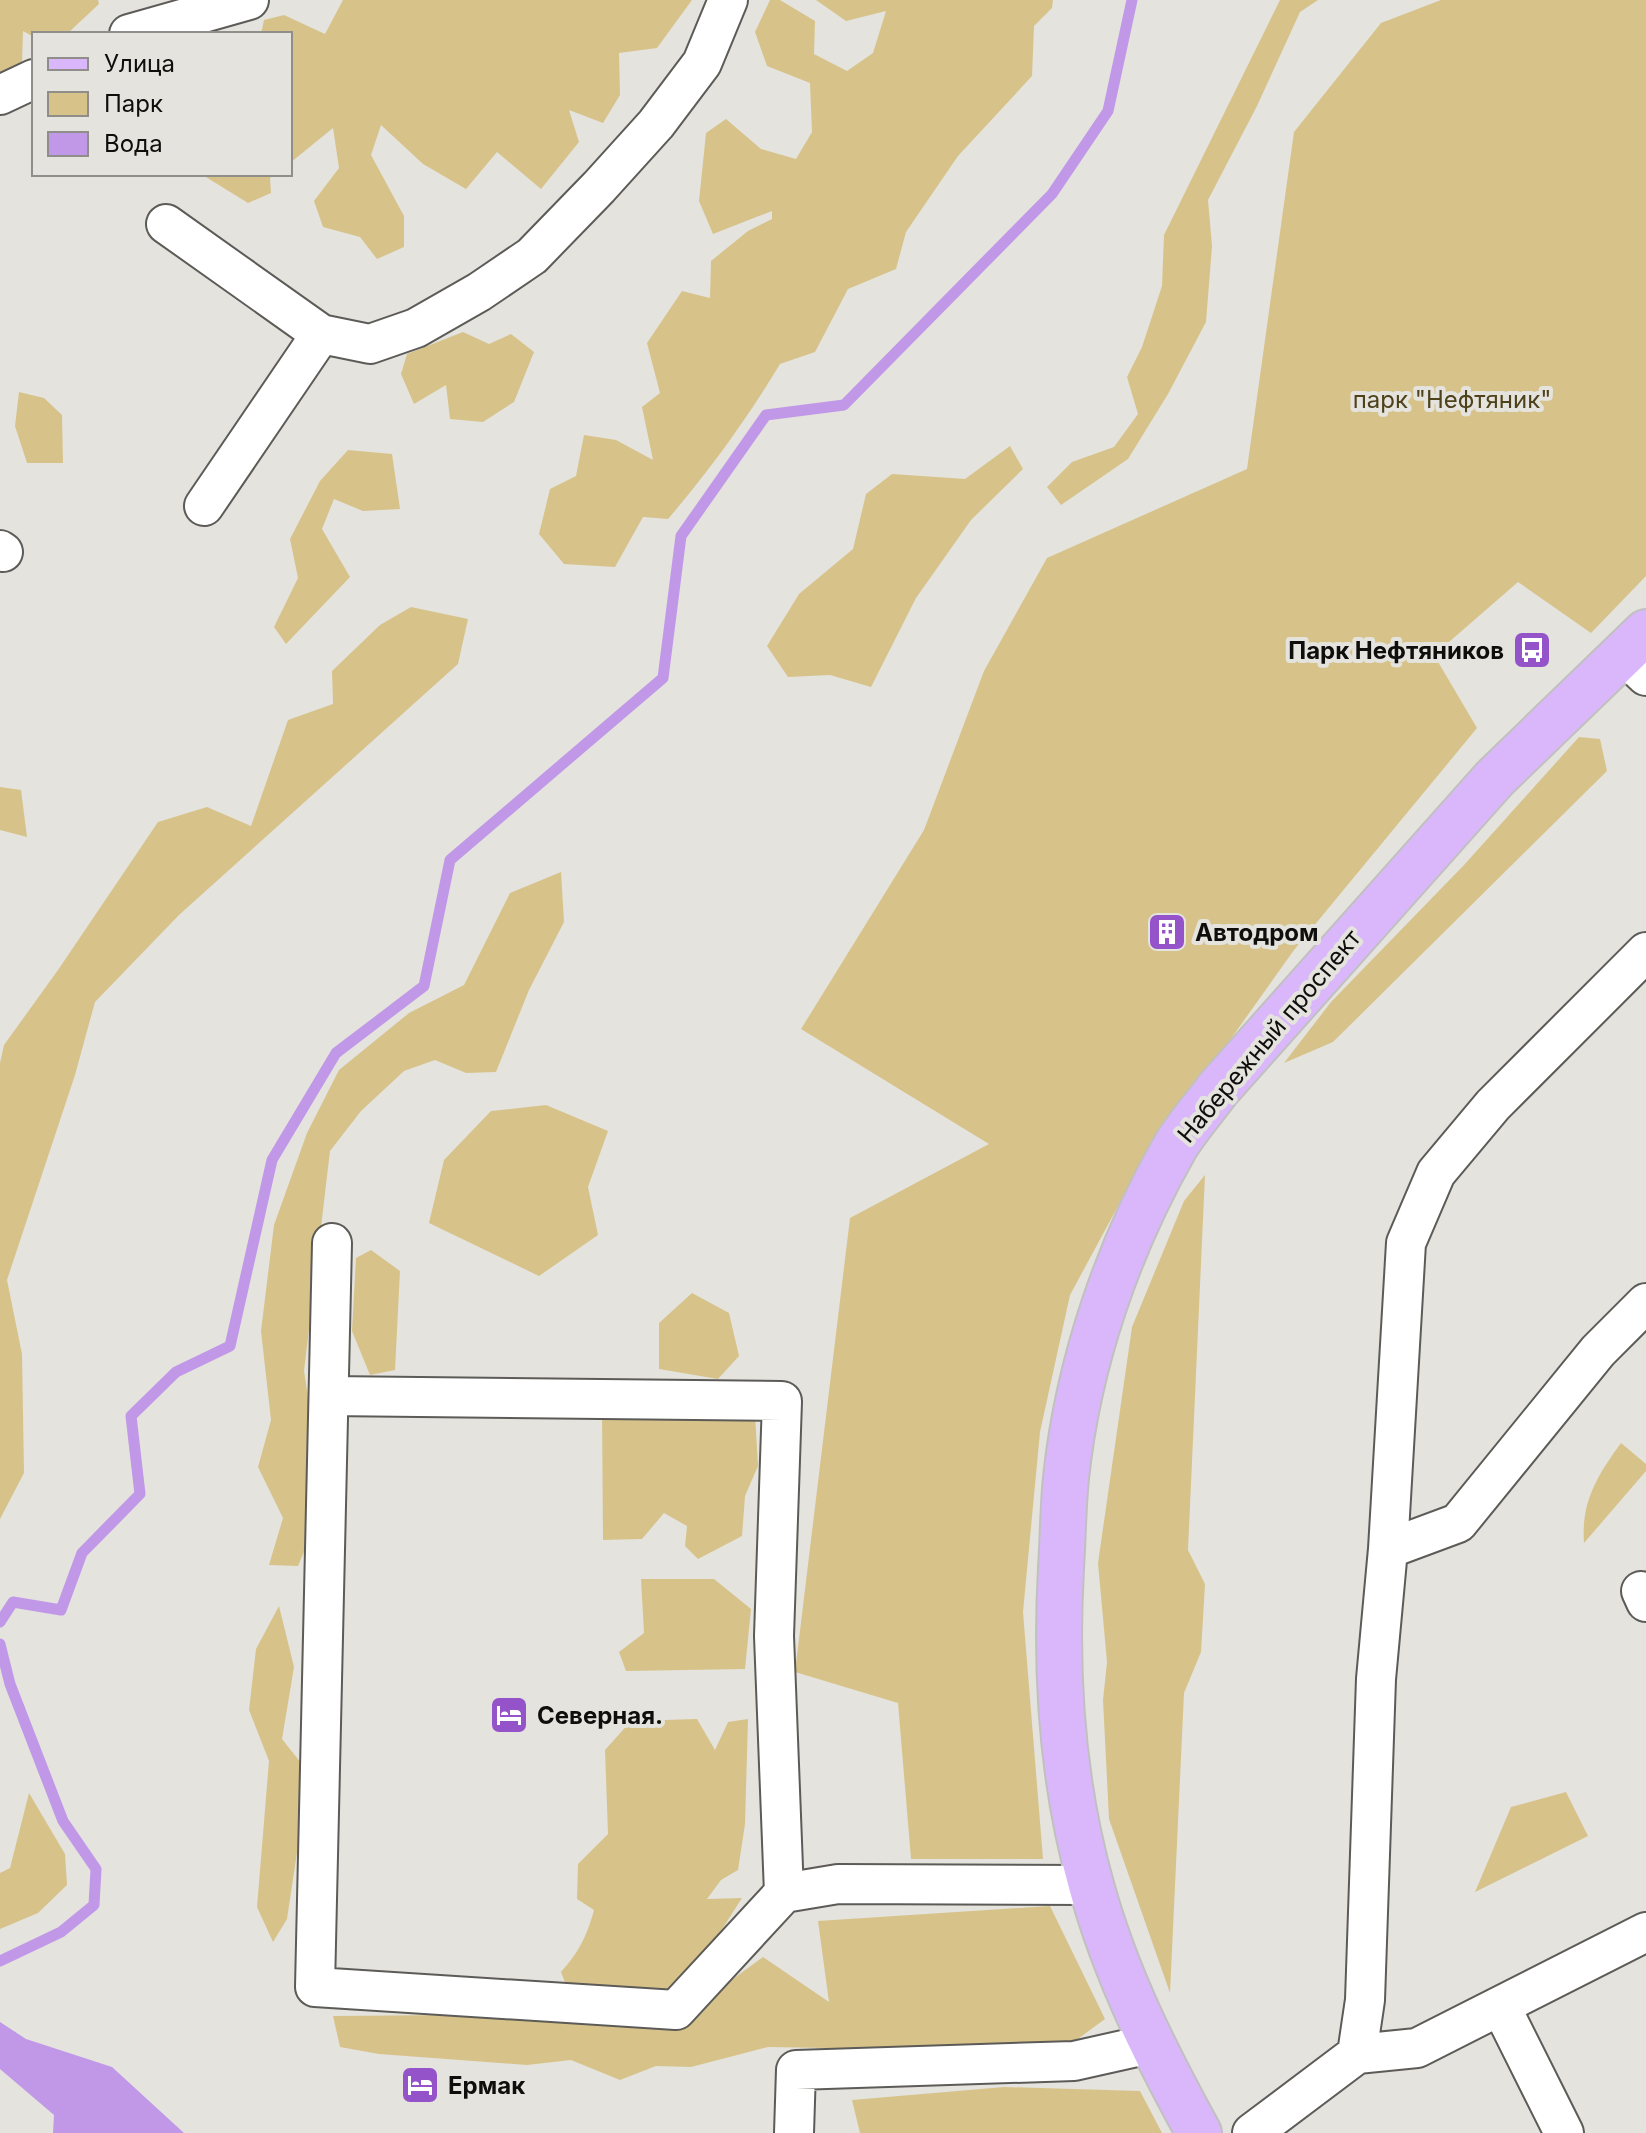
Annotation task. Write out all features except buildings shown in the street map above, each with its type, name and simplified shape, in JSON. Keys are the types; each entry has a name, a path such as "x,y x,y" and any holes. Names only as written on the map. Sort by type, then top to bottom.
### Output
{"main road":[{"name":"Набережный проспект","path":"1199,2133 1150,2044 1116,1964 1091,1885 1072,1807 1060,1699 1059,1602 1066,1476 1082,1384 1110,1288 1140,1214 1177,1145 1227,1078 1495,778 1638,654"}],"lane":[{"path":"136,32 249,0"},
{"path":"166,224 321,334 370,344 416,328 479,292 532,256 656,124 702,63 728,0"},
{"path":"0,95 32,80"},
{"path":"204,506 321,334"},
{"path":"1357,2054 1365,2000 1376,1679 1388,1549 1406,1243 1436,1173 1493,1105 1642,962"},
{"path":"332,1243 315,1987 676,2010 784,1893 838,1884 1091,1885"},
{"path":"1388,1549 1458,1523 1598,1351 1646,1303"},
{"path":"329,1396 782,1401 774,1636 784,1893"},
{"path":"1252,2133 1357,2054 1417,2048 1646,1932"},
{"path":"1501,2007 1564,2133"},
{"path":"794,2133 796,2070 1074,2061 1150,2044"}],"green space":[{"path":"0,0 98,0 99,4 69,32 32,32 32,36 23,31 22,63 0,76"},
{"path":"343,0 692,0 657,48 619,53 620,95 603,123 569,110 579,142 541,189 497,152 466,189 423,164 381,125 371,155 404,216 404,247 377,259 360,237 323,227 314,201 339,168 333,128 292,161 292,32 261,32 264,20 284,15 325,34"},
{"path":"770,0 780,0 815,21 814,54 847,71 873,53 886,11 846,21 816,0 1053,0 1052,8 1034,26 1032,76 958,156 906,232 896,269 848,289 815,352 780,364 741,424 684,501 668,519 643,517 615,567 564,564 539,534 550,489 576,476 584,435 616,440 653,460 642,407 660,393 647,343 682,291 710,298 711,261 748,231 772,219 772,211 713,234 699,201 706,133 726,119 761,149 796,159 812,132 810,83 767,66 755,32"},
{"path":"1280,0 1318,0 1300,12 1257,106 1208,200 1212,246 1206,322 1168,394 1128,459 1061,505 1047,487 1072,462 1114,447 1138,414 1127,377 1142,347 1162,286 1164,235"},
{"name":"парк \"Нефтяник\"","path":"1441,0 1646,0 1646,576 1591,633 1518,582 1434,655 1477,728 1294,950 1137,1171 1070,1295 1040,1432 1023,1612 1043,1859 911,1859 898,1703 795,1672 850,1218 989,1144 801,1029 924,830 984,671 1047,558 1247,469 1294,132 1381,23"},
{"path":"204,176 272,176 271,193 248,203"},
{"path":"463,332 489,344 511,334 534,352 514,402 483,422 450,419 446,385 414,404 401,374 407,354"},
{"path":"19,392 44,398 62,415 63,463 27,463 15,426"},
{"path":"1010,446 1023,469 971,520 916,598 871,687 830,675 788,677 767,646 799,594 853,549 866,494 892,474 965,479"},
{"path":"348,450 392,454 400,509 363,511 334,499 322,529 350,577 286,644 274,627 298,578 290,539 320,481"},
{"path":"411,607 468,619 458,664 179,915 95,1002 75,1075 7,1280 22,1354 24,1473 0,1519 0,1063 4,1045 158,822 207,807 251,826 288,720 333,704 332,671 380,625"},
{"path":"1579,737 1600,739 1607,771 1333,1042 1284,1063 1331,1002 1464,865"},
{"path":"0,787 21,790 27,837 0,830"},
{"path":"561,872 564,922 529,990 496,1072 466,1073 435,1060 404,1071 361,1111 330,1151 304,1371 310,1410 314,1528 298,1566 269,1565 283,1518 258,1467 271,1420 261,1331 274,1225 307,1133 339,1070 409,1013 464,985 510,893"},
{"path":"546,1105 608,1131 588,1187 598,1235 539,1276 429,1223 444,1160 491,1111"},
{"path":"1205,1175 1188,1550 1205,1584 1201,1652 1184,1693 1170,1993 1109,1819 1103,1700 1107,1662 1098,1563 1132,1327 1184,1201"},
{"path":"371,1250 400,1271 395,1370 370,1375 352,1331 356,1258"},
{"path":"692,1293 729,1313 739,1356 718,1379 659,1369 659,1323"},
{"path":"602,1411 755,1415 758,1466 745,1496 742,1536 698,1559 685,1546 687,1526 664,1513 642,1539 603,1540"},
{"path":"1621,1443 1646,1464 1646,1471 1584,1543 1585,1515 1592,1490"},
{"path":"641,1579 714,1579 751,1609 745,1669 626,1671 619,1652 644,1633"},
{"path":"279,1606 294,1667 282,1739 309,1773 287,1919 273,1942 257,1907 269,1761 249,1710 256,1649"},
{"path":"697,1719 715,1750 728,1722 748,1719 745,1824 738,1870 721,1880 707,1899 742,1898 689,1981 662,1990 566,1985 561,1972 582,1943 594,1910 577,1899 578,1864 608,1834 605,1750 631,1721"},
{"path":"1566,1792 1588,1836 1475,1892 1511,1807"},
{"path":"29,1793 65,1854 67,1885 38,1913 0,1929 0,1873 10,1868"},
{"path":"1050,1906 1105,2019 1060,2052 768,2047 691,2067 656,2066 620,2080 571,2060 527,2065 379,2054 340,2047 333,2016 567,2014 681,2017 763,1957 829,2002 818,1921"},
{"path":"1004,2087 1140,2091 1162,2133 860,2133 852,2100"}],"water":[{"path":"0,2022 26,2039 112,2067 184,2133 53,2133 54,2115 0,2069"}],"waterway":[{"path":"0,1622 13,1602 61,1610 82,1553 140,1494 131,1416 176,1372 230,1346 272,1160 336,1053 424,986 450,860 663,678 681,536 766,415 844,405 1052,194 1108,111 1132,0"},
{"path":"0,1644 10,1684 63,1821 96,1869 94,1905 61,1932 0,1961"}],"place":[{"name":"Парк Нефтяников","path":"1532,650"},
{"name":"Автодром","path":"1167,932"},
{"name":"Северная.","path":"509,1715"},
{"name":"Ермак","path":"420,2085"}]}
